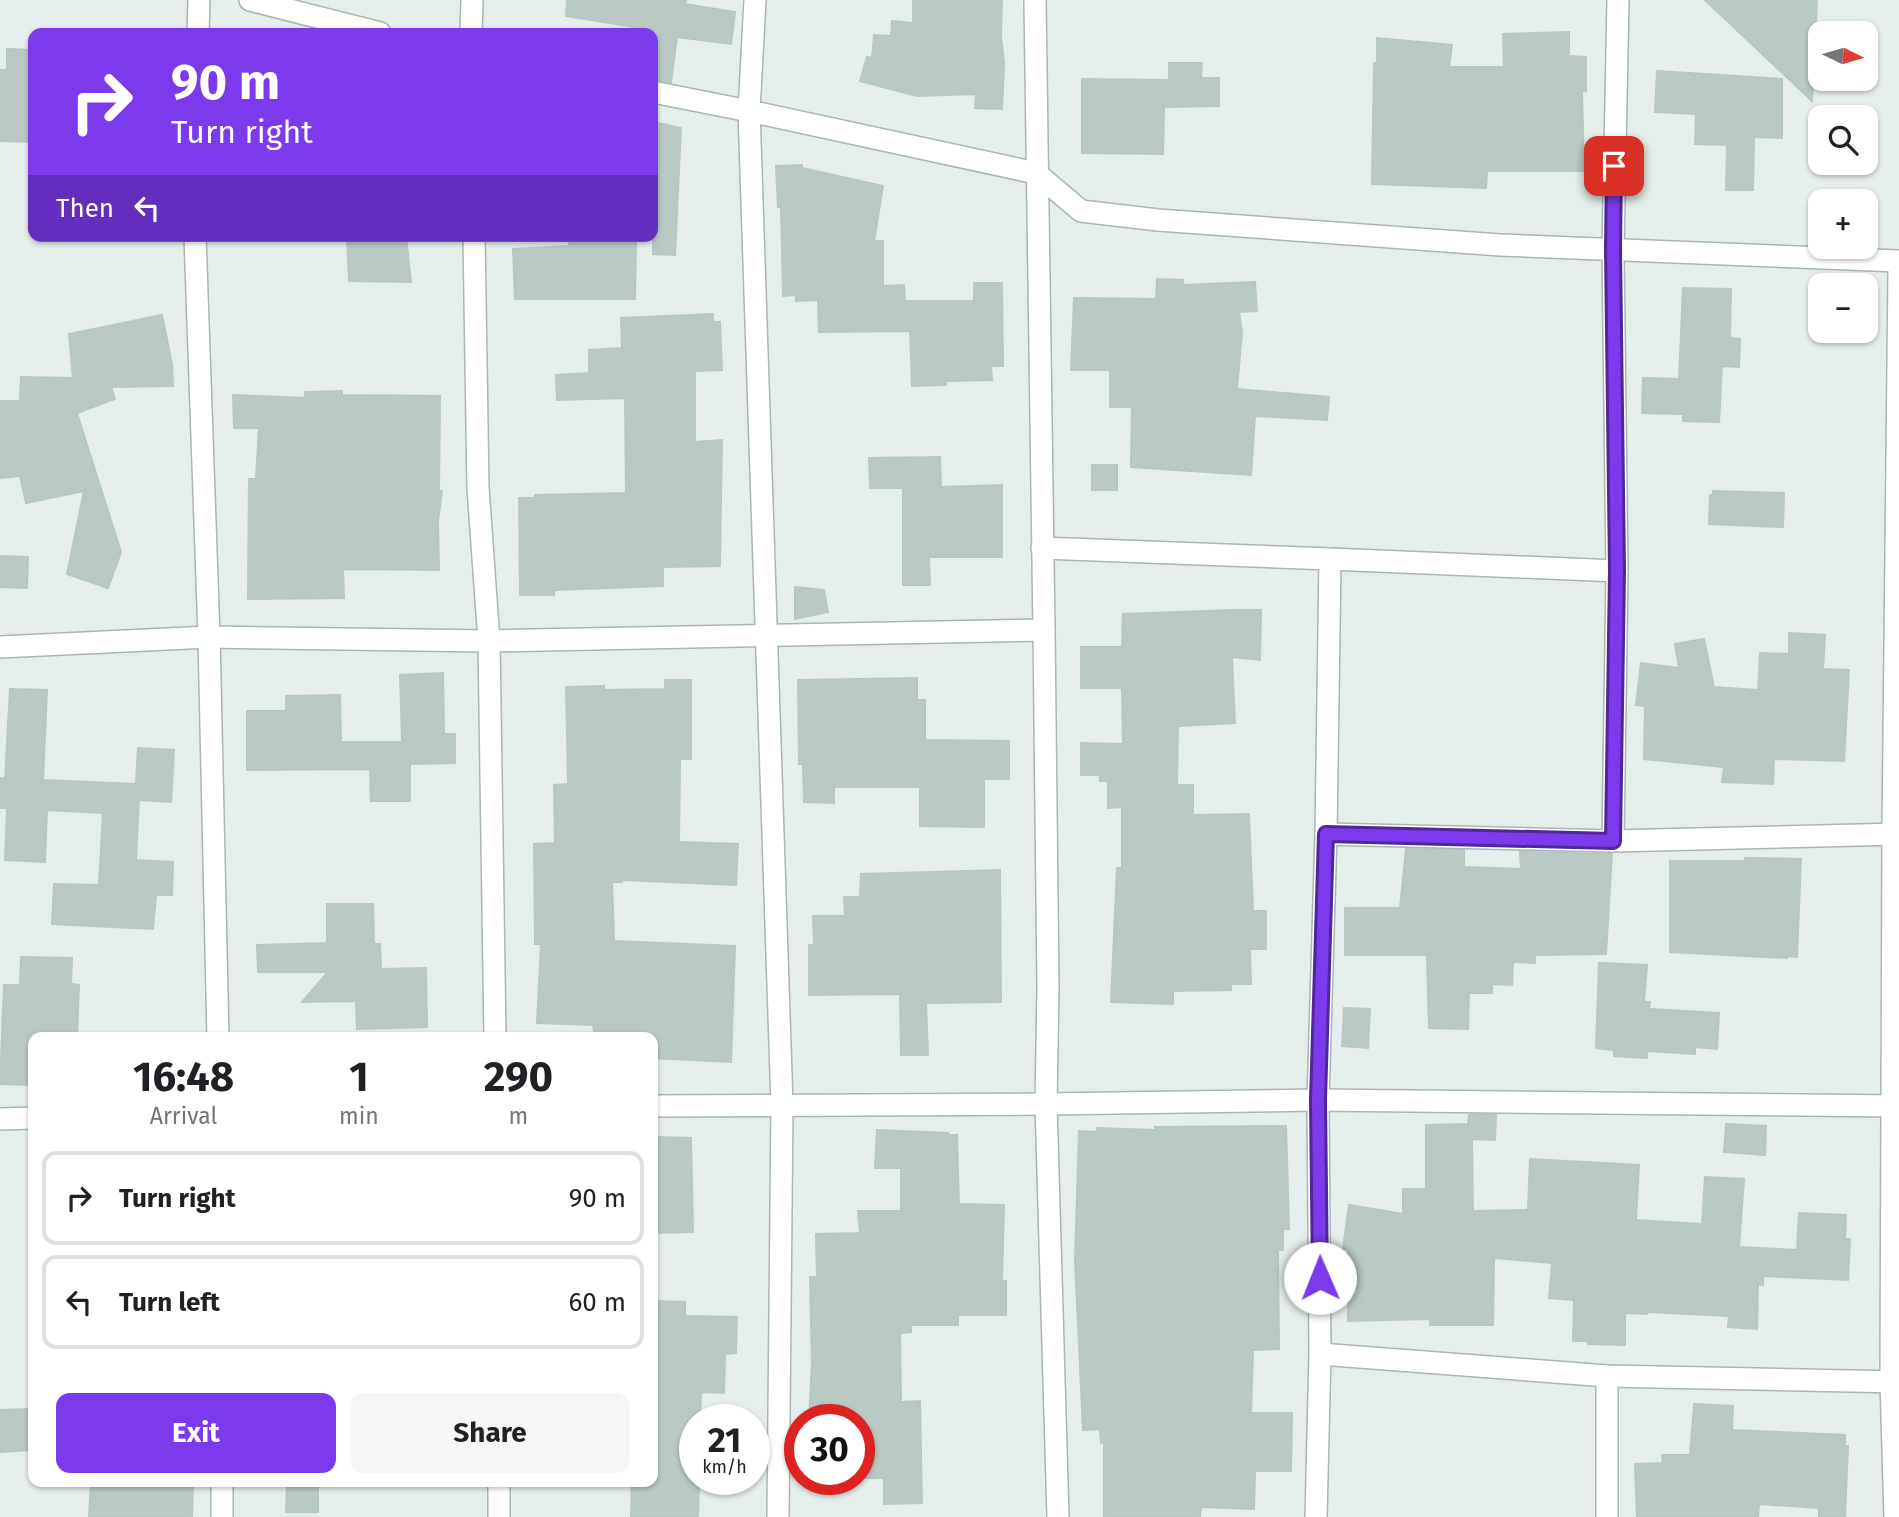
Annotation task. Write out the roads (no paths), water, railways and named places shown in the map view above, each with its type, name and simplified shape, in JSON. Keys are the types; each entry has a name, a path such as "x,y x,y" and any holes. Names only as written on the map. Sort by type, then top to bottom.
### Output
{"street":[{"path":"198,28 199,0"},
{"path":"250,0 360,28"},
{"path":"471,28 472,0"},
{"path":"755,0 749,111 782,1105 778,1517"},
{"path":"1035,0 1048,974 1046,1104 1058,1517"},
{"path":"1613,841 1617,571 1613,250 1618,0"},
{"path":"658,93 1036,173 1080,211 1172,221 1500,245 1899,261"},
{"path":"195,242 209,638 218,1032"},
{"path":"474,242 478,488 489,641 495,1032"},
{"path":"1895,1517 1899,270"},
{"path":"1042,548 1617,571"},
{"path":"1316,1517 1320,1354 1318,1100 1330,559"},
{"path":"0,647 209,638 489,641 1044,630"},
{"path":"1326,834 1613,841 1896,834"},
{"path":"658,1106 1318,1100 1896,1106"},
{"path":"0,1119 28,1118"},
{"path":"1320,1354 1607,1376 1895,1382"},
{"path":"1607,1376 1607,1517"},
{"path":"222,1487 222,1517"},
{"path":"499,1487 499,1517"}]}
